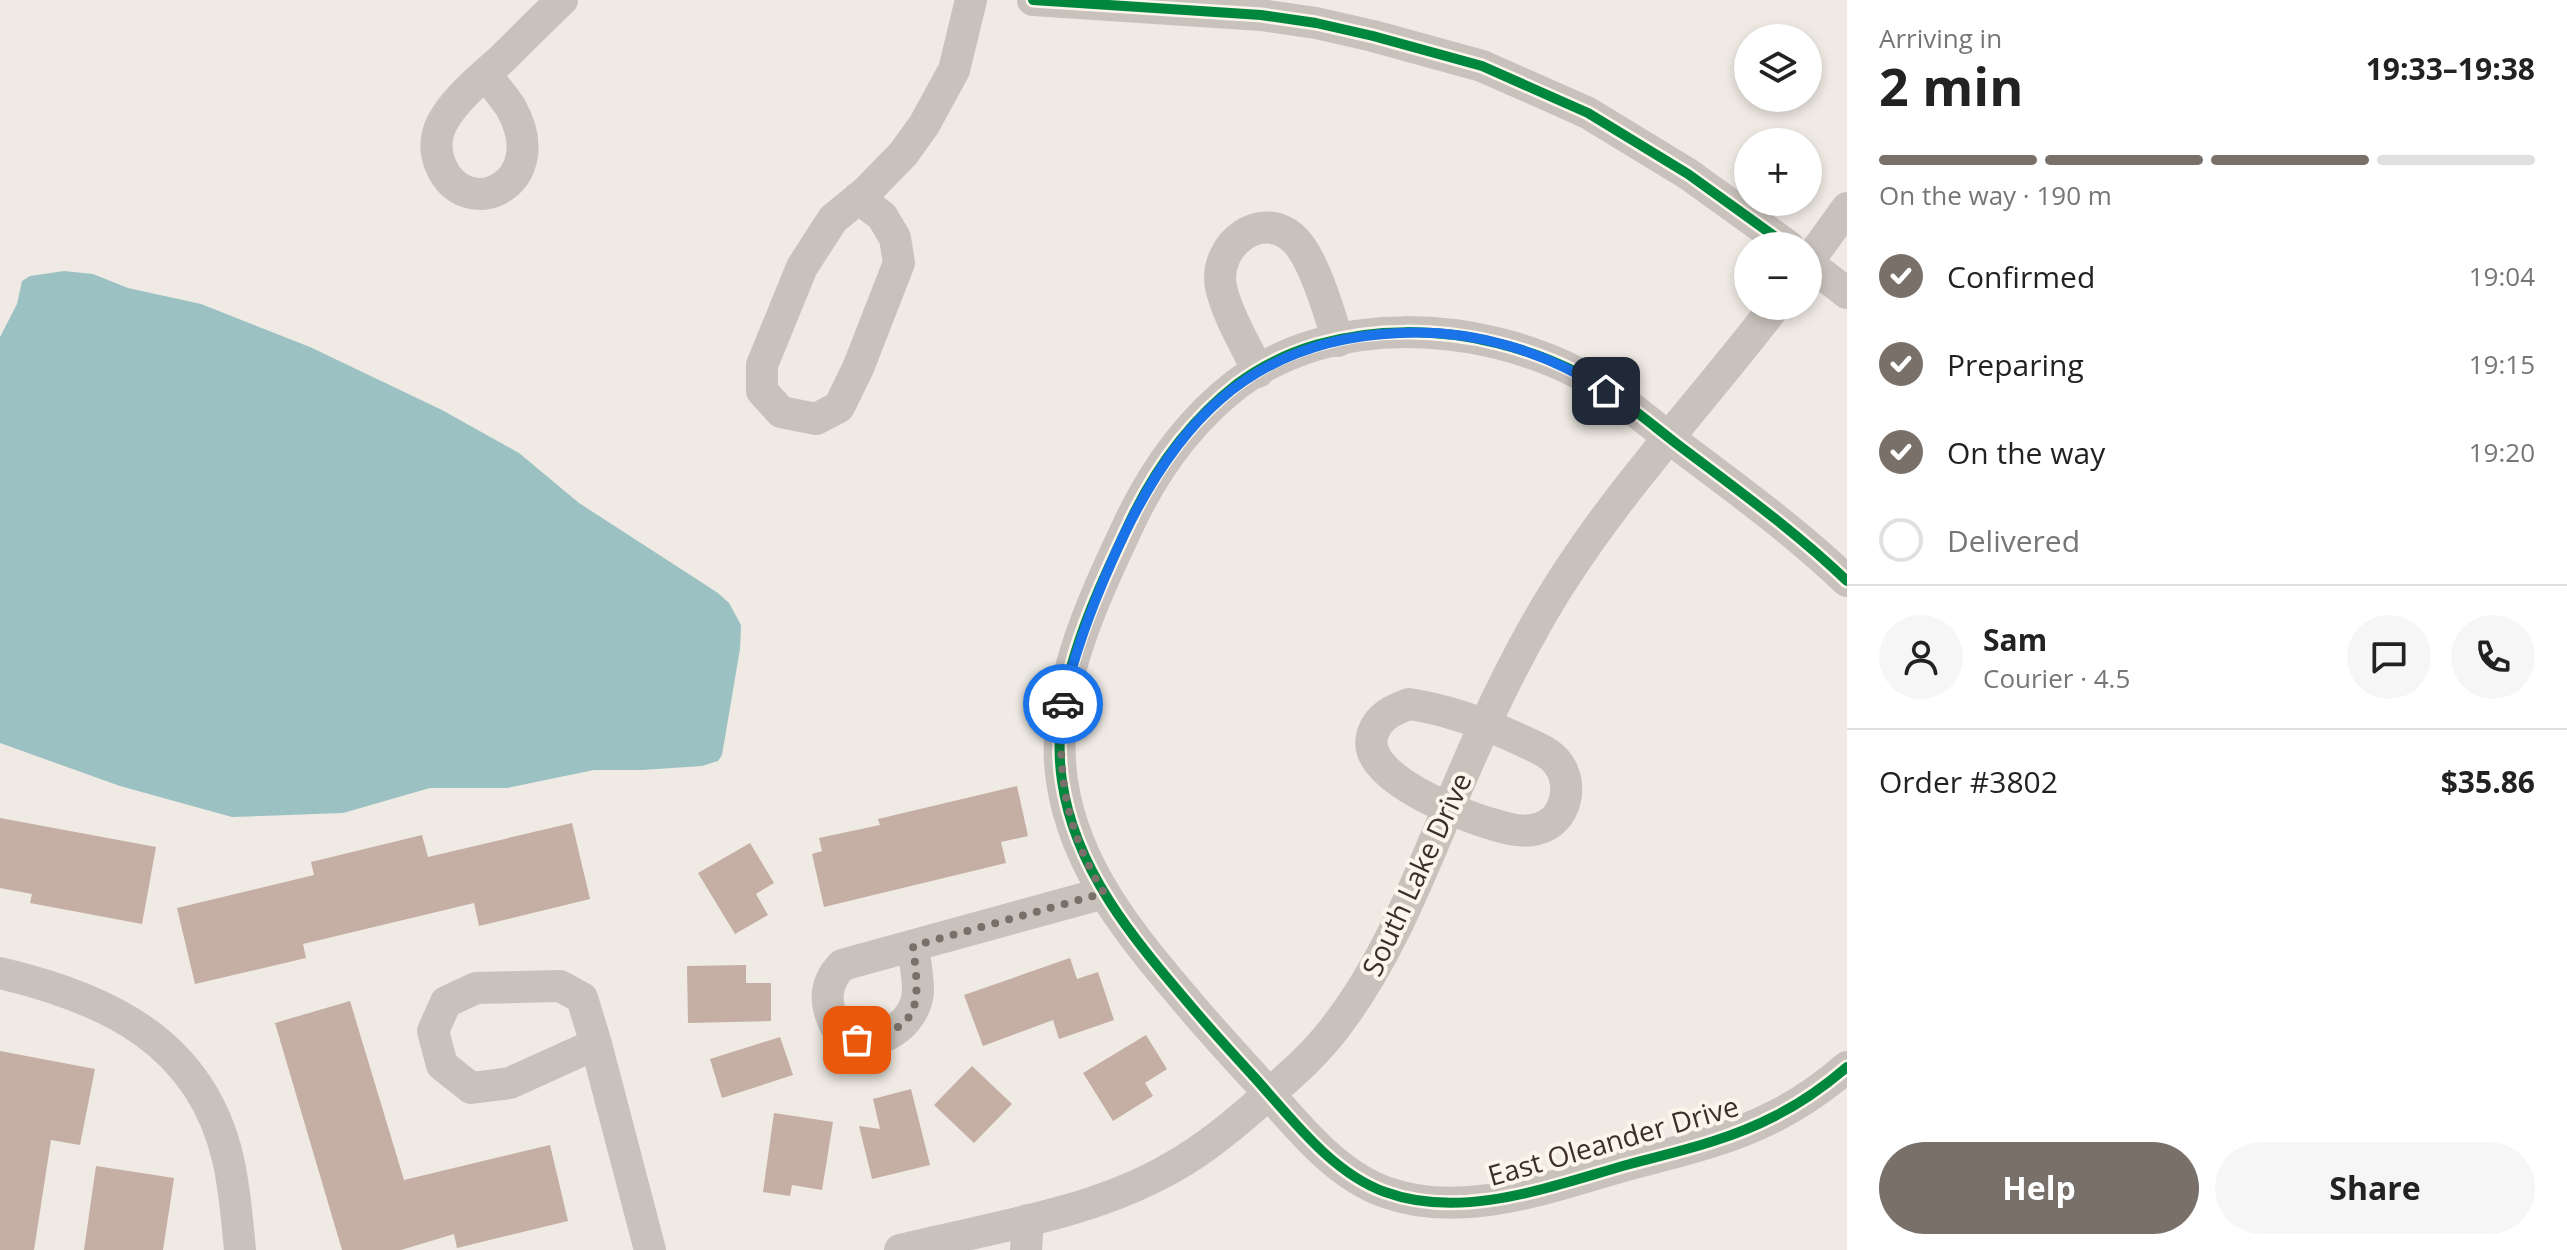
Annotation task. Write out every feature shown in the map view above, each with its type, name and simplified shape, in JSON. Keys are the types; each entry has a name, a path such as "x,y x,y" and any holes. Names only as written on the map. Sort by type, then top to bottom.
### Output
{"street":[{"path":"485,74 562,0"},
{"path":"858,198 882,216 895,238 899,263 858,368 839,407 816,419 781,412 762,391 762,365 802,267 833,219 903,154 942,97 962,43 971,0"},
{"path":"1033,0 1261,15 1332,14 1373,36 1482,66 1588,113 1688,174 1769,232"},
{"path":"1822,243 1847,208"},
{"path":"1258,372 1221,286 1221,266 1229,248 1242,234 1261,227 1279,228 1295,239 1304,251 1338,341"},
{"path":"1822,273 1847,293"},
{"name":"South Lake Drive","path":"900,1250 1027,1235 1159,1175 1210,1145 1301,1067 1340,1022 1372,974 1485,723 1535,625 1591,537 1764,320"},
{"name":"East Oleander Drive","path":"1669,437 1584,376 1529,352 1496,341 1424,331 1386,333 1310,347 1274,362 1240,382 1209,408 1157,472 1118,547 1072,665 1063,704 1059,743 1062,779 1080,849 1104,893 1159,969 1313,1140 1356,1177 1383,1192 1446,1204 1514,1196 1706,1145 1779,1114 1847,1067"},
{"path":"1669,437 1783,525 1847,581"},
{"path":"1409,704 1485,723 1554,758 1564,771 1568,788 1556,820 1539,829 1521,831 1480,821 1412,790 1384,769 1373,753 1371,737 1379,721 1393,710 1409,704"},
{"path":"913,946 1104,893"},
{"path":"0,973 48,984 102,1005 151,1035 191,1076 207,1101 228,1158 240,1250"},
{"path":"596,1044 510,1083 471,1088 442,1065 433,1031 446,1002 476,988 560,986 582,998 596,1044 650,1250"}],"water":[{"path":"64,271 93,274 128,288 201,304 310,347 442,410 519,453 579,503 718,593 729,603 741,625 740,649 722,755 718,761 702,766 594,770 507,788 430,788 343,813 232,817 120,786 0,743 0,337 17,304 22,281 30,276"}],"building":[{"path":"1017,786 1028,836 1001,842 1006,863 824,907 812,854 822,851 819,838 880,825 878,819"},
{"path":"0,818 156,847 142,924 30,903 32,894 0,888"},
{"path":"572,823 590,899 479,926 474,903 303,944 306,958 195,984 177,908 314,875 311,862 422,835 428,857"},
{"path":"750,843 774,883 756,894 768,915 735,934 698,873"},
{"path":"1070,958 1077,979 1098,972 1114,1020 1059,1039 1053,1020 983,1046 964,995"},
{"path":"746,965 746,983 771,983 771,1021 688,1023 687,966"},
{"path":"350,1001 404,1180 550,1145 568,1221 457,1248 454,1234 401,1250 342,1250 275,1023"},
{"path":"1146,1035 1167,1069 1145,1083 1153,1096 1113,1121 1083,1073"},
{"path":"780,1037 793,1075 722,1098 710,1059"},
{"path":"0,1051 95,1069 80,1145 51,1140 34,1250 0,1250"},
{"path":"972,1066 1012,1104 974,1143 934,1105"},
{"path":"911,1089 930,1165 872,1179 859,1126 880,1129 873,1099"},
{"path":"774,1113 833,1122 822,1190 792,1185 790,1196 763,1192"},
{"path":"96,1166 174,1178 163,1250 84,1250"}],"cycle path":[{"path":"1033,0 1261,15 1316,23 1482,66 1588,113 1688,174 1769,232"},
{"path":"1847,581 1764,510 1618,398 1580,374 1540,356 1497,343 1452,335 1406,332 1361,335 1317,345 1275,361 1237,384 1202,415 1172,451 1136,509 1087,620 1067,684 1061,716 1060,748 1062,781 1079,844 1093,873 1128,928 1206,1024 1298,1127 1348,1172 1385,1192 1415,1200 1446,1203 1509,1197 1540,1190 1740,1132 1794,1106 1847,1067"}],"way so far":[{"path":"857,1040 894,1031 910,1016 918,993 913,946 1104,893 1080,849 1069,814 1059,743 1063,704"}],"route":[{"path":"1063,704 1072,665 1101,586 1136,508 1157,472 1209,408 1240,382 1274,362 1310,347 1348,339 1424,331 1496,341 1558,364 1606,391"}]}
